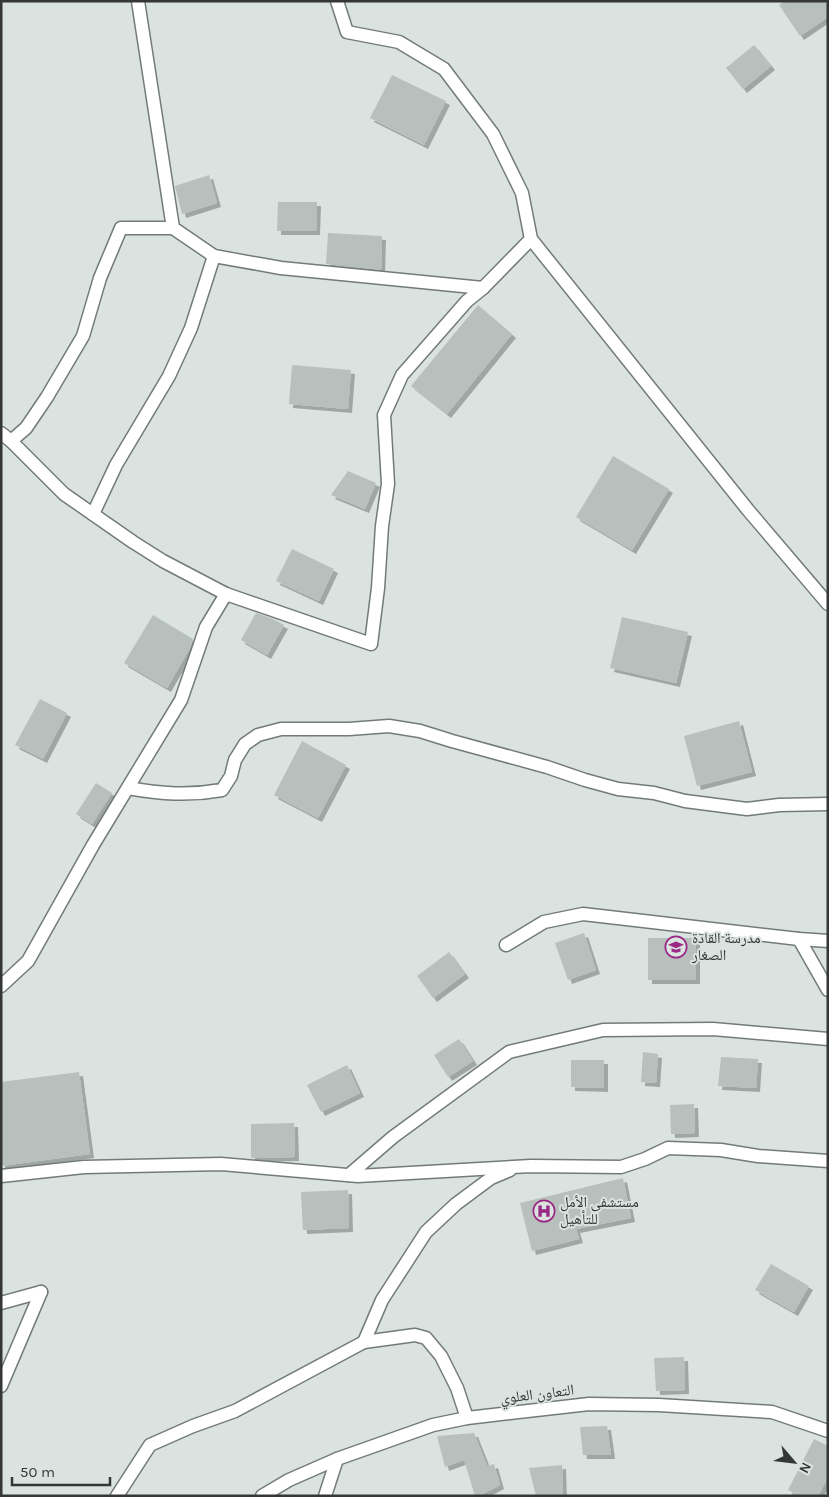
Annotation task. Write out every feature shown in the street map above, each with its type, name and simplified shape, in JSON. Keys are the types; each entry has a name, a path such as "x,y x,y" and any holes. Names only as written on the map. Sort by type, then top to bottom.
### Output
{"street":[{"path":"138,1 173,228"},
{"path":"337,1 347,32 399,42 444,69 493,134 522,194 531,239 748,510 828,604"},
{"path":"483,288 281,268 214,256 173,228 121,228 100,278 83,336 48,397 26,428 6,437 64,494 156,556 226,594 371,644 378,588 382,526 388,484 384,415 402,375 467,301 483,288 531,239"},
{"path":"93,514 116,465 169,376 191,328 214,256"},
{"path":"1,986 28,961 93,846 181,700 206,627 226,594"},
{"path":"128,788 166,794 222,790 231,776 235,760 245,744 258,735 281,729 349,729 389,726 420,730 618,789 654,793 686,801 747,809 828,804"},
{"path":"506,945 544,922 583,914 828,941"},
{"path":"799,939 828,990"},
{"path":"349,1175 393,1137 509,1052 603,1030 713,1029 828,1039"},
{"path":"1,1176 84,1167 221,1164 349,1175 516,1166 621,1167 668,1148 721,1150 758,1156 828,1161"},
{"path":"364,1342 382,1300 426,1232 456,1204 491,1178 516,1166"},
{"path":"1,1302 41,1292 1,1386"},
{"path":"117,1496 150,1445 193,1426 235,1411 364,1342 414,1335 426,1338 441,1356 457,1388 467,1418"},
{"name":"التعاون العلوي","path":"262,1496 289,1480 337,1459 433,1425 467,1418 588,1404 659,1405 772,1412 828,1431"},
{"path":"325,1496 337,1459"}],"building":[{"path":"784,1 828,1 828,17 800,36 779,5"},
{"path":"754,45 771,66 743,89 726,68"},
{"path":"392,75 446,101 424,145 370,118"},
{"path":"209,175 217,203 182,214 175,186"},
{"path":"278,202 317,202 316,231 277,231"},
{"path":"328,233 382,236 381,270 326,264"},
{"path":"478,305 512,334 447,414 411,386"},
{"path":"292,365 351,370 348,409 289,404"},
{"path":"613,456 669,489 632,550 576,517"},
{"path":"348,471 376,483 365,509 331,495"},
{"path":"292,549 334,569 319,601 276,581"},
{"path":"256,613 284,625 267,655 241,640"},
{"path":"153,615 193,639 190,648 167,688 124,663"},
{"path":"622,617 688,632 676,683 610,668"},
{"path":"40,699 67,713 43,759 15,745"},
{"path":"739,721 752,772 697,786 684,736"},
{"path":"302,741 346,765 318,818 274,795"},
{"path":"96,783 112,793 92,824 76,814"},
{"path":"584,933 596,970 568,980 555,943"},
{"path":"648,938 696,938 696,980 648,980"},
{"path":"449,952 465,974 433,998 417,976"},
{"path":"459,1039 473,1061 448,1077 434,1055"},
{"path":"643,1052 658,1054 656,1083 641,1082"},
{"path":"721,1057 758,1059 756,1088 718,1086"},
{"path":"571,1060 604,1060 604,1088 571,1087"},
{"path":"347,1065 360,1093 321,1112 307,1085"},
{"path":"79,1072 90,1154 1,1166 1,1082"},
{"path":"694,1104 695,1133 671,1134 670,1105"},
{"path":"294,1123 295,1157 251,1158 251,1124"},
{"path":"623,1178 631,1218 576,1229 579,1239 532,1251 520,1203"},
{"path":"348,1190 349,1228 303,1230 301,1192"},
{"path":"771,1264 809,1286 794,1312 755,1290"},
{"path":"684,1357 685,1390 656,1391 654,1358"},
{"path":"607,1426 611,1455 583,1455 580,1427"},
{"path":"474,1433 487,1466 494,1464 500,1485 479,1496 475,1496 464,1460 445,1467 437,1436"},
{"path":"814,1439 828,1446 828,1477 818,1496 799,1496 788,1490"},
{"path":"562,1465 563,1496 536,1496 529,1468"}],"place":[{"name":"مدرسة القادة الصغار","path":"676,947"},
{"name":"مستشفى الأمل للتأهيل","path":"544,1211"}]}
